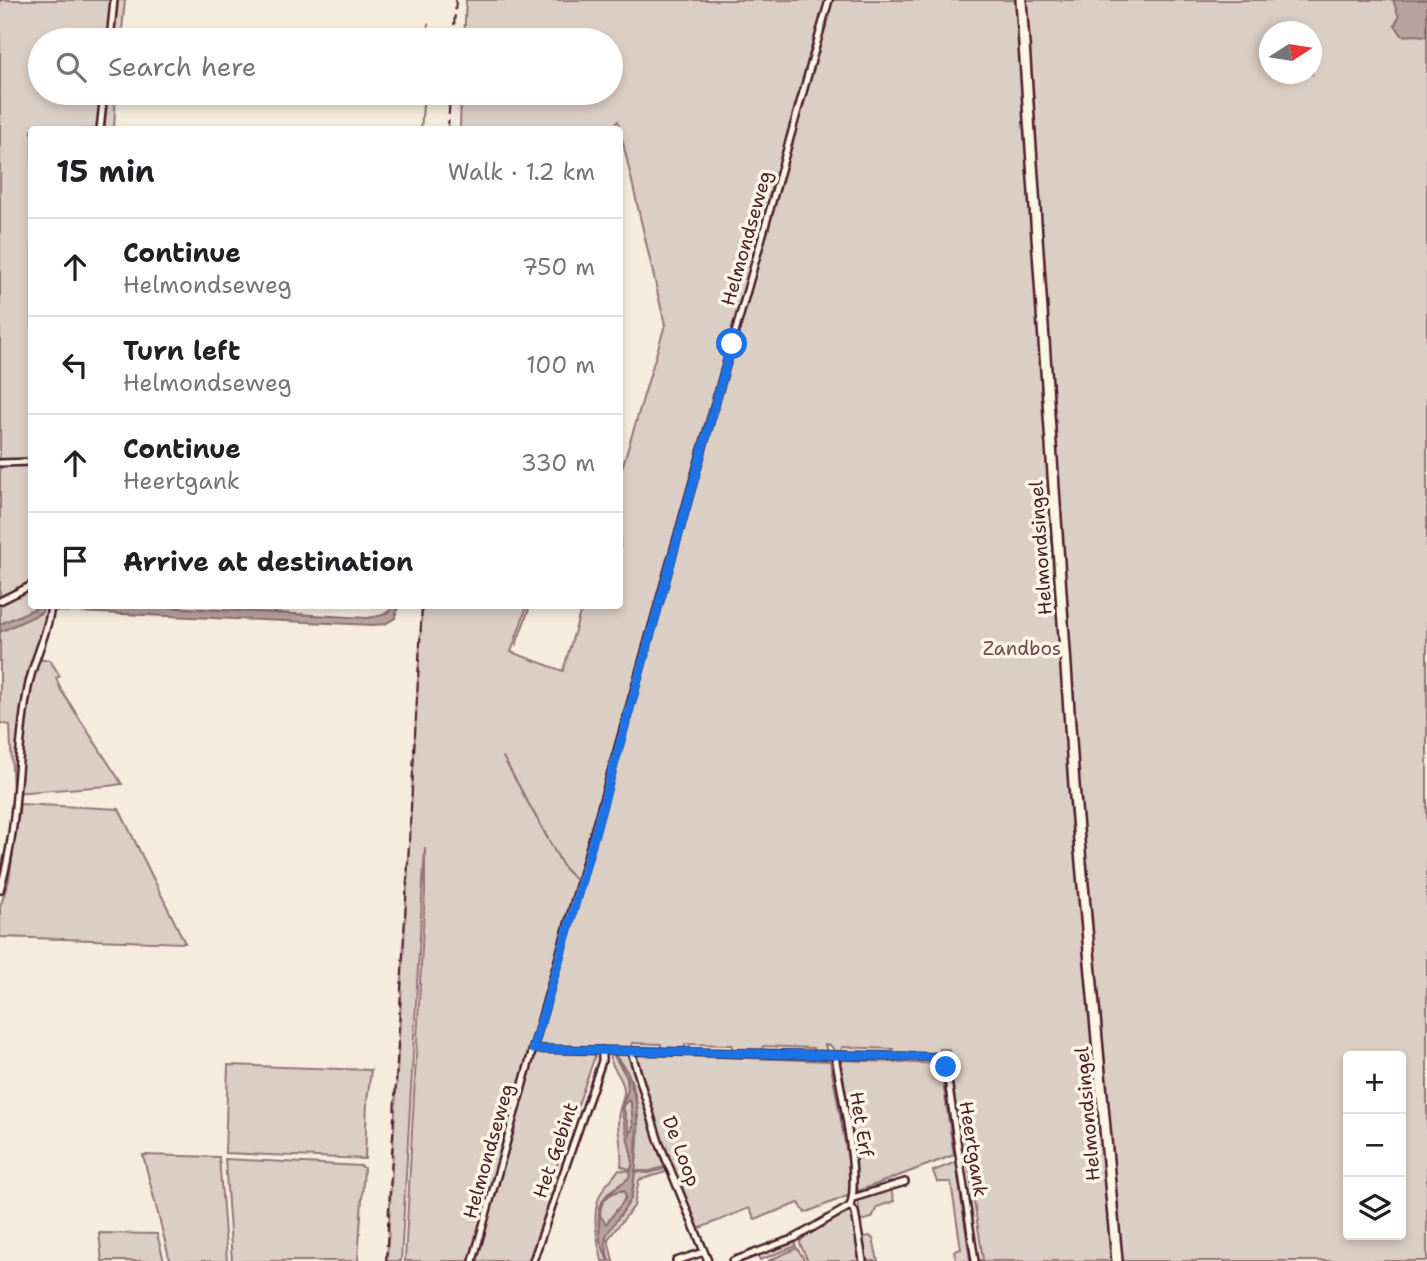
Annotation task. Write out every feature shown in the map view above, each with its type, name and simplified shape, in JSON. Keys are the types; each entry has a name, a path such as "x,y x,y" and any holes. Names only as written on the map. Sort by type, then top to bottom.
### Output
{"main road":[{"name":"Helmondsingel","path":"1021,0 1032,131 1073,772 1117,1261"}],"street":[{"path":"111,28 114,0"},
{"name":"Helmondseweg","path":"473,1261 829,0"},
{"path":"100,126 103,105"},
{"path":"0,463 28,462"},
{"path":"0,601 28,587"},
{"path":"0,890 11,843 28,688 49,626 51,609"},
{"path":"533,1049 631,1051"},
{"name":"Het Gebint","path":"533,1261 602,1061 602,1050"},
{"name":"Heertgank","path":"631,1051 935,1057 942,1061 946,1067 975,1261"},
{"name":"De Loop","path":"631,1051 659,1142 708,1261"},
{"name":"Het Erf","path":"835,1055 854,1174 850,1206"},
{"path":"853,1198 905,1182"},
{"path":"733,1261 795,1238 850,1206 855,1212 863,1261"},
{"path":"677,1261 704,1252"}],"green space":[{"path":"0,0 125,0 122,28 28,28 28,105 115,105 114,126 28,126 28,609 47,609 40,656 42,660 50,660 60,676 56,678 61,690 122,784 13,793 10,725 0,723"},
{"name":"Zandbos","path":"466,0 1427,0 1427,1261 979,1261 983,1259 959,1107 954,1107 949,1049 940,1049 940,1052 933,1054 893,1055 893,1049 842,1047 841,1053 837,1053 830,1045 825,1045 827,1052 814,1053 813,1048 763,1046 762,1051 732,1050 732,1045 685,1044 685,1050 661,1049 661,1044 632,1043 631,1048 583,1052 596,1053 552,1180 555,1193 531,1261 405,1261 425,891 425,847 401,1261 387,1261 422,609 526,609 511,652 563,671 581,609 623,609 623,465 665,325 623,143 623,126 619,126 618,121 612,126 460,126 461,105 623,105 623,28 465,28"},
{"path":"20,804 119,809 185,943 0,937 0,907 9,880"},
{"path":"609,1054 626,1054 632,1061 661,1158 667,1166 650,1171 635,1171 638,1110 635,1094 624,1067 614,1056 627,1077 628,1090 621,1105 623,1084"},
{"path":"638,1054 830,1061 852,1194 805,1213 799,1203 755,1219 749,1208 698,1229 663,1142 636,1061"},
{"path":"841,1060 940,1064 954,1155 858,1191"},
{"path":"228,1065 371,1070 365,1159 225,1153"},
{"path":"626,1100 631,1102 633,1126 630,1135 623,1106"},
{"path":"621,1105 633,1159 631,1170 621,1166 618,1122"},
{"path":"143,1155 219,1157 227,1261 170,1261"},
{"path":"225,1159 364,1168 358,1261 232,1261"},
{"path":"956,1162 971,1261 956,1261 954,1251 961,1249 951,1182 937,1182 933,1171"},
{"path":"668,1168 669,1171 639,1180 634,1206 608,1239 613,1261 609,1261 606,1249 607,1234 630,1200 635,1172 649,1173"},
{"path":"618,1170 631,1171 631,1175 609,1192 600,1208 598,1226 608,1261 602,1261 595,1214 599,1196"},
{"path":"890,1186 894,1201 877,1207 872,1218 860,1221 858,1199"},
{"path":"616,1191 625,1191 626,1198 606,1224 601,1219 601,1206 608,1196"},
{"path":"852,1211 861,1261 808,1261 800,1244 802,1236"},
{"path":"99,1233 157,1234 164,1261 102,1261"},
{"path":"870,1236 878,1261 867,1261 863,1237"},
{"path":"795,1240 796,1246 760,1260 757,1254"},
{"path":"797,1248 805,1261 768,1261 795,1249"}],"shaded area":[{"path":"1393,0 1427,0 1427,37 1402,35 1395,25 1399,17"},
{"path":"34,609 43,609 41,613 0,632 0,624"},
{"path":"203,609 367,618 397,609 395,618 385,624 373,625 57,611"},
{"path":"615,1055 628,1073 637,1106 636,1164 631,1199 605,1237 608,1261 600,1240 599,1207 607,1195 629,1178 633,1162 621,1109 628,1090 627,1078","holes":["628,1100 631,1102 633,1126 630,1135 623,1106","624,1190 626,1198 606,1224 600,1215 604,1201 610,1195"]}],"waterway":[{"path":"428,24 428,28"},
{"path":"421,126 423,105"},
{"path":"516,645 529,609"},
{"path":"503,757 564,868 576,880"}],"railway":[{"path":"454,28 456,0"},
{"path":"448,126 449,105"},
{"path":"386,1261 422,609"}],"route":[{"path":"732,344 533,1049 935,1057 946,1067"}]}
